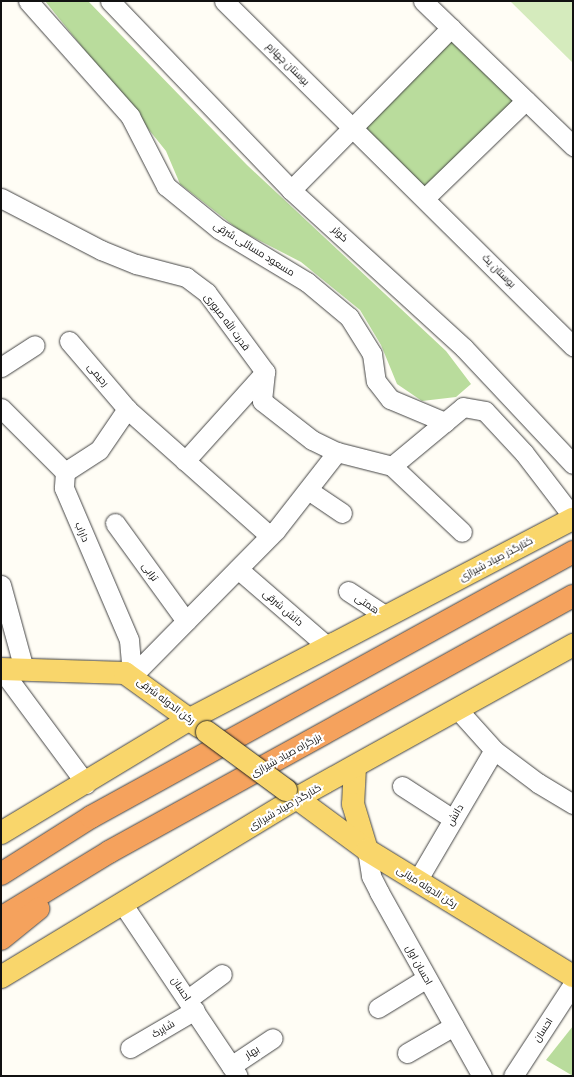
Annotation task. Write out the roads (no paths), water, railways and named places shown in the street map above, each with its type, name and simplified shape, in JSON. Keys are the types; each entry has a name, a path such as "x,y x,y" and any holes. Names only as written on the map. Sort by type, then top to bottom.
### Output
{"highway":[{"path":"1,861 91,817 573,552"},
{"name":"بزرگراه صیاد شیرازی","path":"1,918 109,852 573,596"},
{"path":"1,874 91,817"},
{"path":"1,939 109,852"}],"main road":[{"name":"کنارگذر صیاد شیرازی","path":"1,833 86,784 198,725 328,647 573,518"},
{"name":"کنارگذر صیاد شیرازی","path":"1,977 292,794 355,767 459,711 573,645"},
{"name":"رکن الدوله شرقی","path":"1,669 97,670 132,676 292,794"},
{"path":"355,767 353,804 367,850"},
{"name":"رکن الدوله میانی","path":"292,794 367,850 573,976"}],"street":[{"name":"مسعود مسائلی شرقی","path":"28,1 130,116 166,186 219,229 307,282 349,316 372,354 376,381 390,399 445,422"},
{"name":"کوثر","path":"110,1 291,190 464,348 573,464"},
{"name":"بوستان چهارم","path":"224,1 352,128 426,197"},
{"path":"423,1 573,146"},
{"path":"291,190 451,28"},
{"path":"426,197 526,100"},
{"name":"بوستان یک","path":"426,197 573,346"},
{"name":"قدرت الله صبوری","path":"1,198 108,252 136,264 186,277 207,293 265,372"},
{"name":"رحیمی","path":"69,341 127,409 270,536"},
{"path":"1,367 35,345"},
{"path":"265,372 262,401 312,440 337,452 392,466 462,532"},
{"path":"185,461 265,372"},
{"path":"392,466 463,407 485,411 524,453 573,518"},
{"path":"1,408 65,472 99,450 127,409"},
{"path":"132,676 270,536 337,452"},
{"name":"داراب","path":"65,472 64,488 129,640 132,676"},
{"path":"308,490 342,513"},
{"name":"ترابی","path":"115,523 186,621"},
{"name":"دانش شرقی","path":"238,569 328,647"},
{"path":"1,585 24,669"},
{"name":"همتی","path":"348,591 386,616"},
{"path":"1,669 86,784"},
{"path":"459,711 494,750 573,804"},
{"name":"دانش","path":"417,881 494,750"},
{"path":"402,786 453,819"},
{"name":"احسان اول","path":"367,850 371,876 482,1076"},
{"name":"احسان","path":"122,902 192,1004 235,1071"},
{"name":"شاپرک","path":"130,1048 192,1004 222,974"},
{"path":"378,1008 427,978"},
{"name":"احسان","path":"513,1076 573,984"},
{"path":"406,1053 454,1026"},
{"name":"بهار","path":"235,1071 273,1038"}]}
